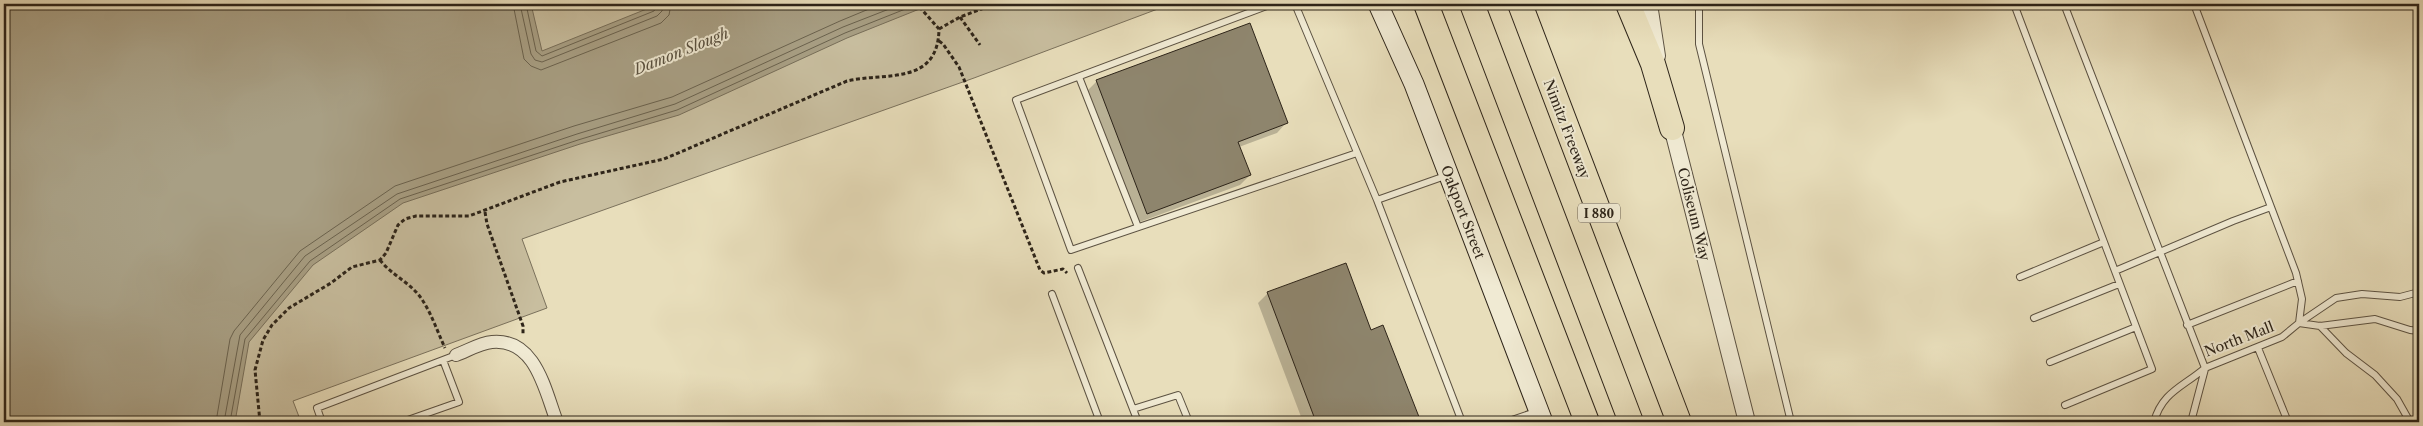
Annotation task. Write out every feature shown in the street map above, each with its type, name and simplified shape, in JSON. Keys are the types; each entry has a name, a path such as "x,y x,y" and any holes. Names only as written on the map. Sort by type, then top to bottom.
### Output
{"highway":[{"path":"1426,4 1586,422"},
{"path":"1472,4 1631,422"},
{"name":"Nimitz Freeway","path":"1520,4 1679,422"},
{"path":"1628,4 1653,64 1672,128"}],"main road":[{"name":"Oakport Street","path":"1378,4 1414,84 1540,416"}],"street":[{"name":"Coliseum Way","path":"1649,4 1655,46 1672,128 1747,422"},
{"path":"449,358 491,342 508,342 522,348 531,358 558,422"}],"lane":[{"path":"1272,4 1016,100 1071,250 1357,152"},
{"path":"1295,4 1377,200 1462,422"},
{"path":"1699,4 1699,44 1791,422"},
{"path":"2014,4 2152,369 2065,405"},
{"name":"North Mall","path":"2064,4 2205,368 2282,337 2336,298 2362,294 2400,297 2419,292"},
{"path":"2194,4 2298,281 2302,299 2299,323 2320,326 2375,319 2419,331"},
{"path":"1079,76 1138,227"},
{"path":"1377,200 1449,175"},
{"path":"2115,271 2159,251 2271,207"},
{"path":"2020,277 2104,242"},
{"path":"1078,268 1138,422"},
{"path":"2187,325 2298,281"},
{"path":"2034,318 2119,284"},
{"path":"1052,294 1100,422"},
{"path":"2320,326 2346,353 2375,375 2397,399 2410,422"},
{"path":"2050,362 2136,327"},
{"path":"2258,348 2288,422"},
{"path":"322,422 317,408 449,358 459,402 402,422"},
{"path":"2154,422 2158,407 2168,396 2205,368"},
{"path":"2191,422 2205,368"},
{"path":"1133,409 1178,394 1189,422"},
{"path":"1506,422 1540,416"}],"path":[{"path":"260,422 255,370 263,340 272,325 289,308 352,268 380,260 386,253 398,225 405,219 416,216 469,216 485,212 560,182 664,159 847,81 867,76 912,73 927,62 939,41 939,29 917,4"},
{"path":"939,29 960,17 995,4"},
{"path":"960,17 980,45"},
{"path":"939,41 959,67 1040,270 1044,273 1063,269 1067,273 1078,268"},
{"path":"485,212 487,224 523,326 522,348"},
{"path":"380,260 386,268 400,276 423,301 449,358"}],"shaded area":[{"path":"4,4 1171,4 974,78 522,239 547,308 293,401 301,422 4,422"}],"water":[{"name":"Damon Slough","path":"4,4 531,4 542,51 659,4 932,4 847,38 679,115 580,144 403,203 313,265 249,342 235,422 4,422"}],"building":[{"path":"1250,23 1288,123 1238,142 1251,175 1147,214 1096,80"},
{"path":"1346,263 1371,330 1383,325 1421,422 1316,422 1267,292"}]}
